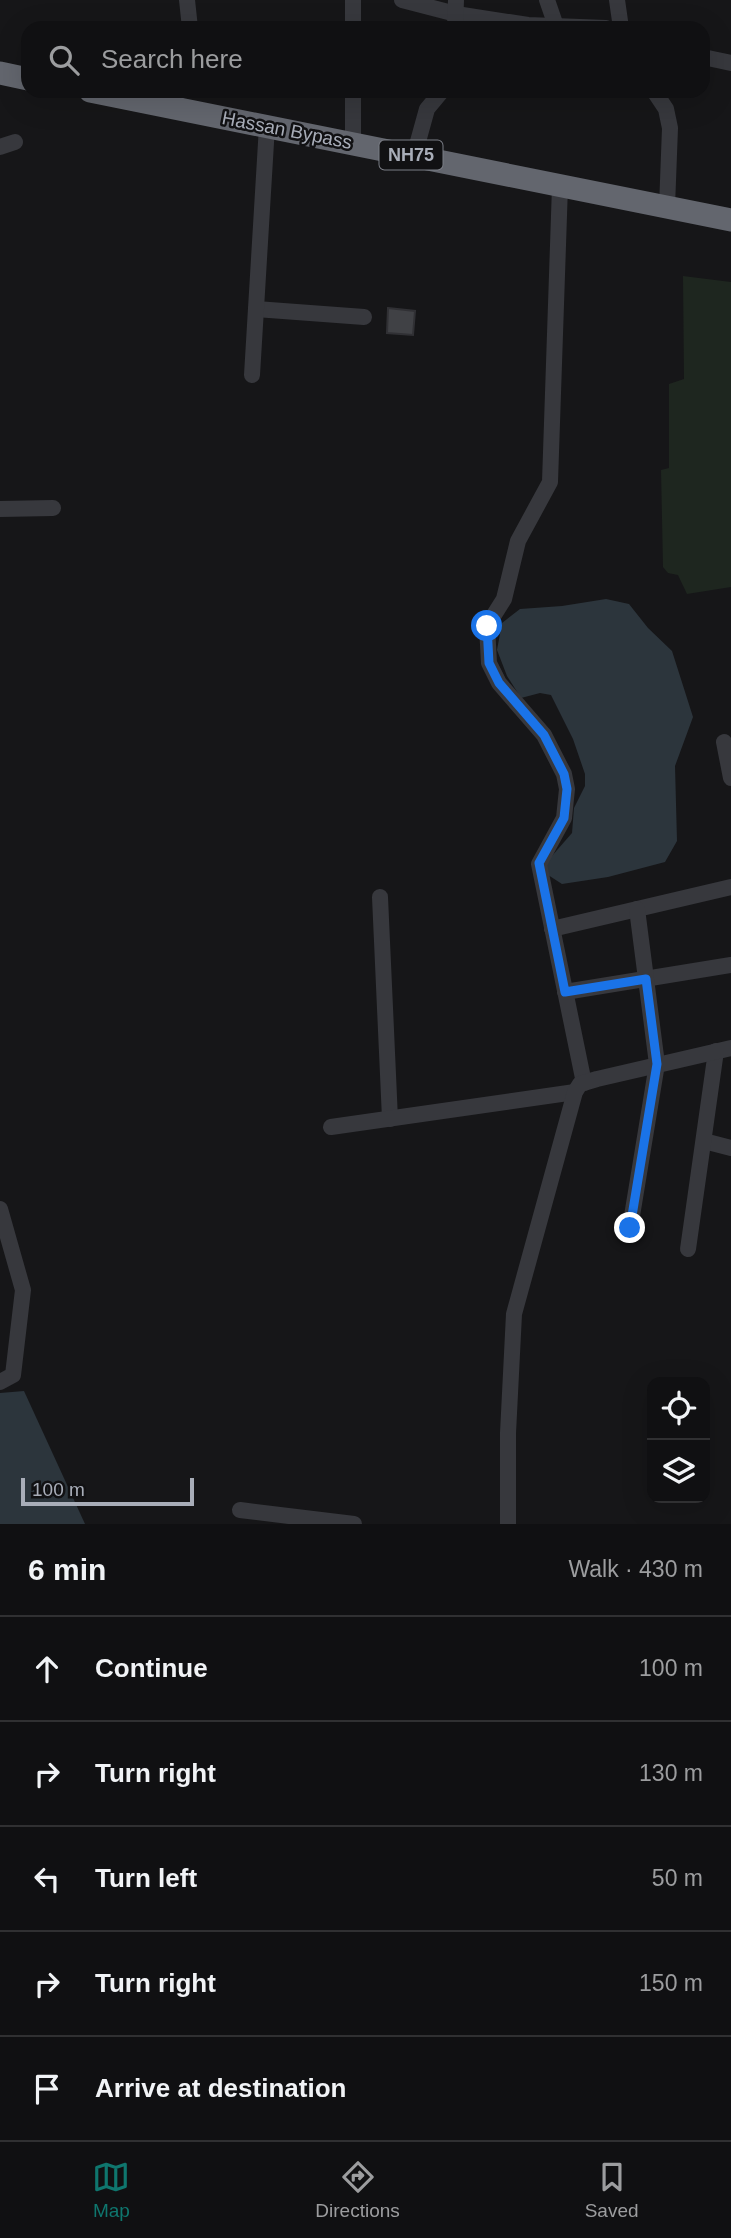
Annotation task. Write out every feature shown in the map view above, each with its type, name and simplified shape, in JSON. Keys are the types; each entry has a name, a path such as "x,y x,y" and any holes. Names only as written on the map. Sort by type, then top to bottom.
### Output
{"highway":[{"path":"0,73 21,78"},
{"name":"Hassan Bypass","path":"176,99 267,126 731,220"}],"street":[{"path":"187,0 190,21"},
{"path":"353,0 353,21"},
{"path":"402,0 456,14 502,21"},
{"path":"547,0 554,21"},
{"path":"617,0 620,21"},
{"path":"710,58 731,63"},
{"path":"352,143 353,98"},
{"path":"414,156 427,109 436,98"},
{"path":"659,98 666,109 670,128 667,207"},
{"path":"252,375 267,126"},
{"path":"508,1524 508,1433 514,1314 579,1088 565,992 539,863 564,818 567,789 564,774 544,735 499,683 489,663 487,626 503,599 518,541 550,482 560,186"},
{"path":"256,309 364,317"},
{"path":"0,509 54,508"},
{"path":"724,742 731,778"},
{"path":"552,929 731,887"},
{"path":"380,897 390,1119"},
{"path":"630,1228 657,1064 637,909"},
{"path":"565,992 731,965"},
{"path":"331,1127 579,1088 657,1064 724,1050 704,1141 688,1249"},
{"path":"704,1141 731,1148"},
{"path":"0,1209 23,1290 13,1375 0,1382"},
{"path":"240,1510 354,1524"}],"shaded area":[{"path":"683,276 731,282 731,587 687,594 678,575 668,573 663,567 661,470 669,468 669,384 684,379"},
{"path":"606,599 629,604 648,628 672,651 693,717 675,766 677,841 665,862 608,877 562,884 545,873 544,865 572,833 574,808 585,786 585,774 573,739 551,695 540,693 521,698 507,676 497,650 502,623 520,609"},
{"path":"24,1391 85,1524 0,1524 0,1393"}],"building":[{"path":"388,308 415,311 413,335 387,333"}],"route":[{"path":"487,626 489,663 499,683 544,735 564,774 567,789 564,818 539,863 565,992 646,979 657,1064 630,1228"}]}
